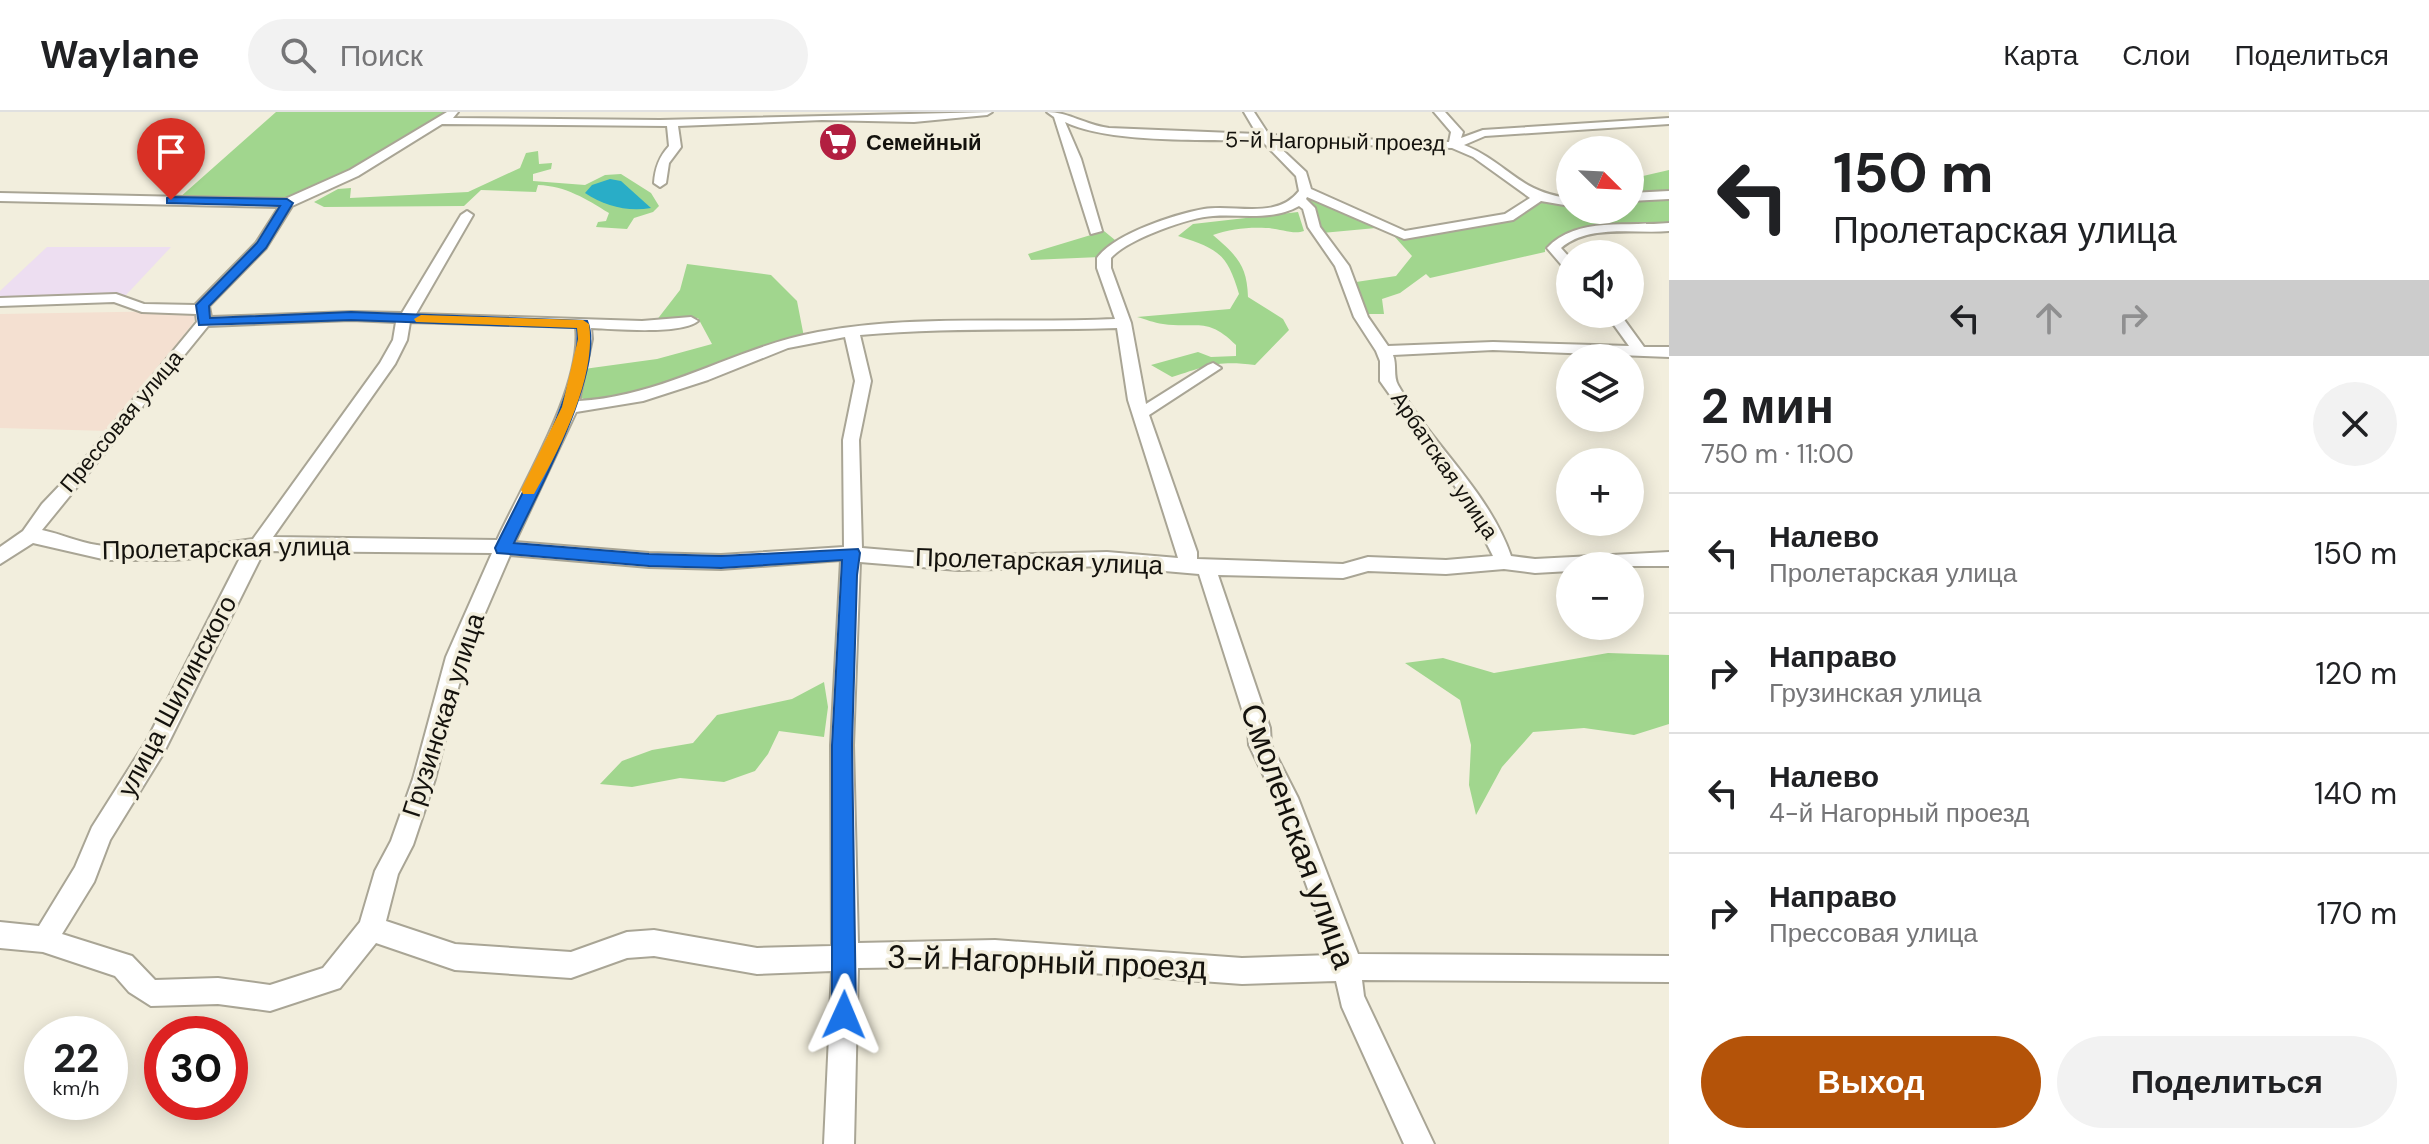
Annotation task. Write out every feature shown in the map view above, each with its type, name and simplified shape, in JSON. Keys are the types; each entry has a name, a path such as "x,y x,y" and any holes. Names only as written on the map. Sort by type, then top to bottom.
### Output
{"street":[{"path":"0,197 287,203 354,173 454,112"},
{"path":"443,121 838,114 914,119 987,112"},
{"name":"Арбатская улица","path":"1249,112 1268,140 1302,175 1303,196 1314,227 1342,266 1361,317 1384,351 1388,381 1470,497 1500,547 1504,562"},
{"path":"1439,112 1457,132 1454,145 1476,154 1504,179 1538,198 1556,200"},
{"path":"1639,112 1669,134"},
{"path":"1058,114 1096,231"},
{"name":"5-й Нагорный проезд","path":"1058,114 1086,128 1109,131 1268,140 1454,145 1483,133 1669,121"},
{"path":"660,183 660,171 667,154 675,147 666,119"},
{"path":"1644,196 1669,195"},
{"path":"1303,196 1404,235 1509,217 1538,198"},
{"name":"Смоленская улица","path":"1303,196 1286,209 1205,212 1181,219 1119,242 1104,258 1104,268 1124,323 1139,410 1188,552 1259,728 1260,745 1286,798 1344,946 1351,998 1419,1144"},
{"name":"Прессовая улица","path":"1,554 29,536 48,508 88,466 203,316 202,305 261,245 287,203"},
{"name":"улица Шилинского","path":"45,939 85,874 100,835 155,747 204,644 260,542 387,364 400,340 401,325 467,215"},
{"path":"1562,240 1606,228 1669,227"},
{"path":"0,302 122,298 142,308 203,316 351,316 642,325 691,321"},
{"path":"570,407 621,402 687,382 767,350 817,337 910,325 1059,327 1124,323"},
{"name":"Грузинская улица","path":"371,929 387,871 401,845 424,779 456,657 503,548 570,407 585,339 583,324"},
{"path":"839,1144 845,958 842,745 848,575 855,537 851,440 863,381 852,333"},
{"path":"1384,351 1462,350 1493,346 1556,348"},
{"path":"1644,351 1669,352"},
{"path":"1139,410 1148,410 1213,368"},
{"name":"Пролетарская улица","path":"29,536 40,536 77,549 107,553 212,551 260,542 298,546 503,548 649,560 721,562 852,553 958,563 1107,559 1196,567 1343,571 1368,564 1446,567 1504,562 1535,566 1669,559"},
{"path":"0,935 45,939 123,965 151,993 218,991 270,998 331,979 371,929"},
{"name":"3-й Нагорный проезд","path":"371,929 455,957 571,965 627,945 654,943 757,961 845,958 866,954 894,957 995,953 1242,971 1378,966 1669,969"}],"shaded area":[{"path":"47,247 171,247 126,295 0,299 0,291"},
{"path":"176,311 195,315 194,322 108,431 0,428 0,314"}],"green space":[{"path":"276,112 448,112 349,175 306,193 258,201 179,198"},
{"path":"538,151 539,164 552,163 551,169 533,174 533,181 585,185 605,175 621,174 651,193 659,206 653,212 634,218 627,229 596,227 598,222 606,221 609,213 567,191 538,185 536,192 481,190 464,206 324,207 314,202 338,189 351,188 350,198 468,192 520,168 526,153"},
{"path":"1669,170 1669,225 1604,226 1572,232 1557,239 1545,248 1545,252 1430,278 1426,274 1400,293 1382,299 1384,314 1367,314 1356,282 1396,276 1412,256 1394,236 1408,238 1480,227 1515,216 1542,197 1556,195 1556,224 1644,224 1644,176"},
{"path":"1311,198 1351,213 1376,228 1322,233 1309,203"},
{"path":"1298,212 1304,231 1253,228 1213,235 1243,269 1248,297 1283,319 1289,330 1255,365 1221,364 1172,377 1151,365 1198,352 1211,357 1236,356 1236,345 1217,330 1163,324 1137,317 1230,309 1239,294 1230,269 1219,254 1178,236 1193,224"},
{"path":"1104,231 1115,240 1102,250 1100,257 1031,260 1028,254"},
{"path":"687,264 771,275 797,301 804,337 653,389 595,400 579,397 584,369 657,359 712,344 698,318 656,321 680,290"},
{"path":"1608,653 1669,655 1669,724 1634,735 1584,728 1533,732 1502,767 1476,815 1469,785 1471,745 1460,700 1405,663 1443,658 1494,673"},
{"path":"824,682 828,707 824,737 779,731 768,754 755,771 724,782 680,778 632,787 600,784 622,761 652,750 693,743 717,715 792,699"}],"water":[{"path":"610,179 621,181 651,208 616,207 585,193 592,185"}],"slow traffic":[{"path":"421,319 583,324 585,339 570,407 529,490"}],"place":[{"name":"Семейный","path":"838,142"}],"route":[{"path":"171,200 287,203 261,245 202,305 204,322 351,316 583,324 585,339 570,407 503,548 649,560 721,562 852,553 848,575 842,745 844,1015"}]}
